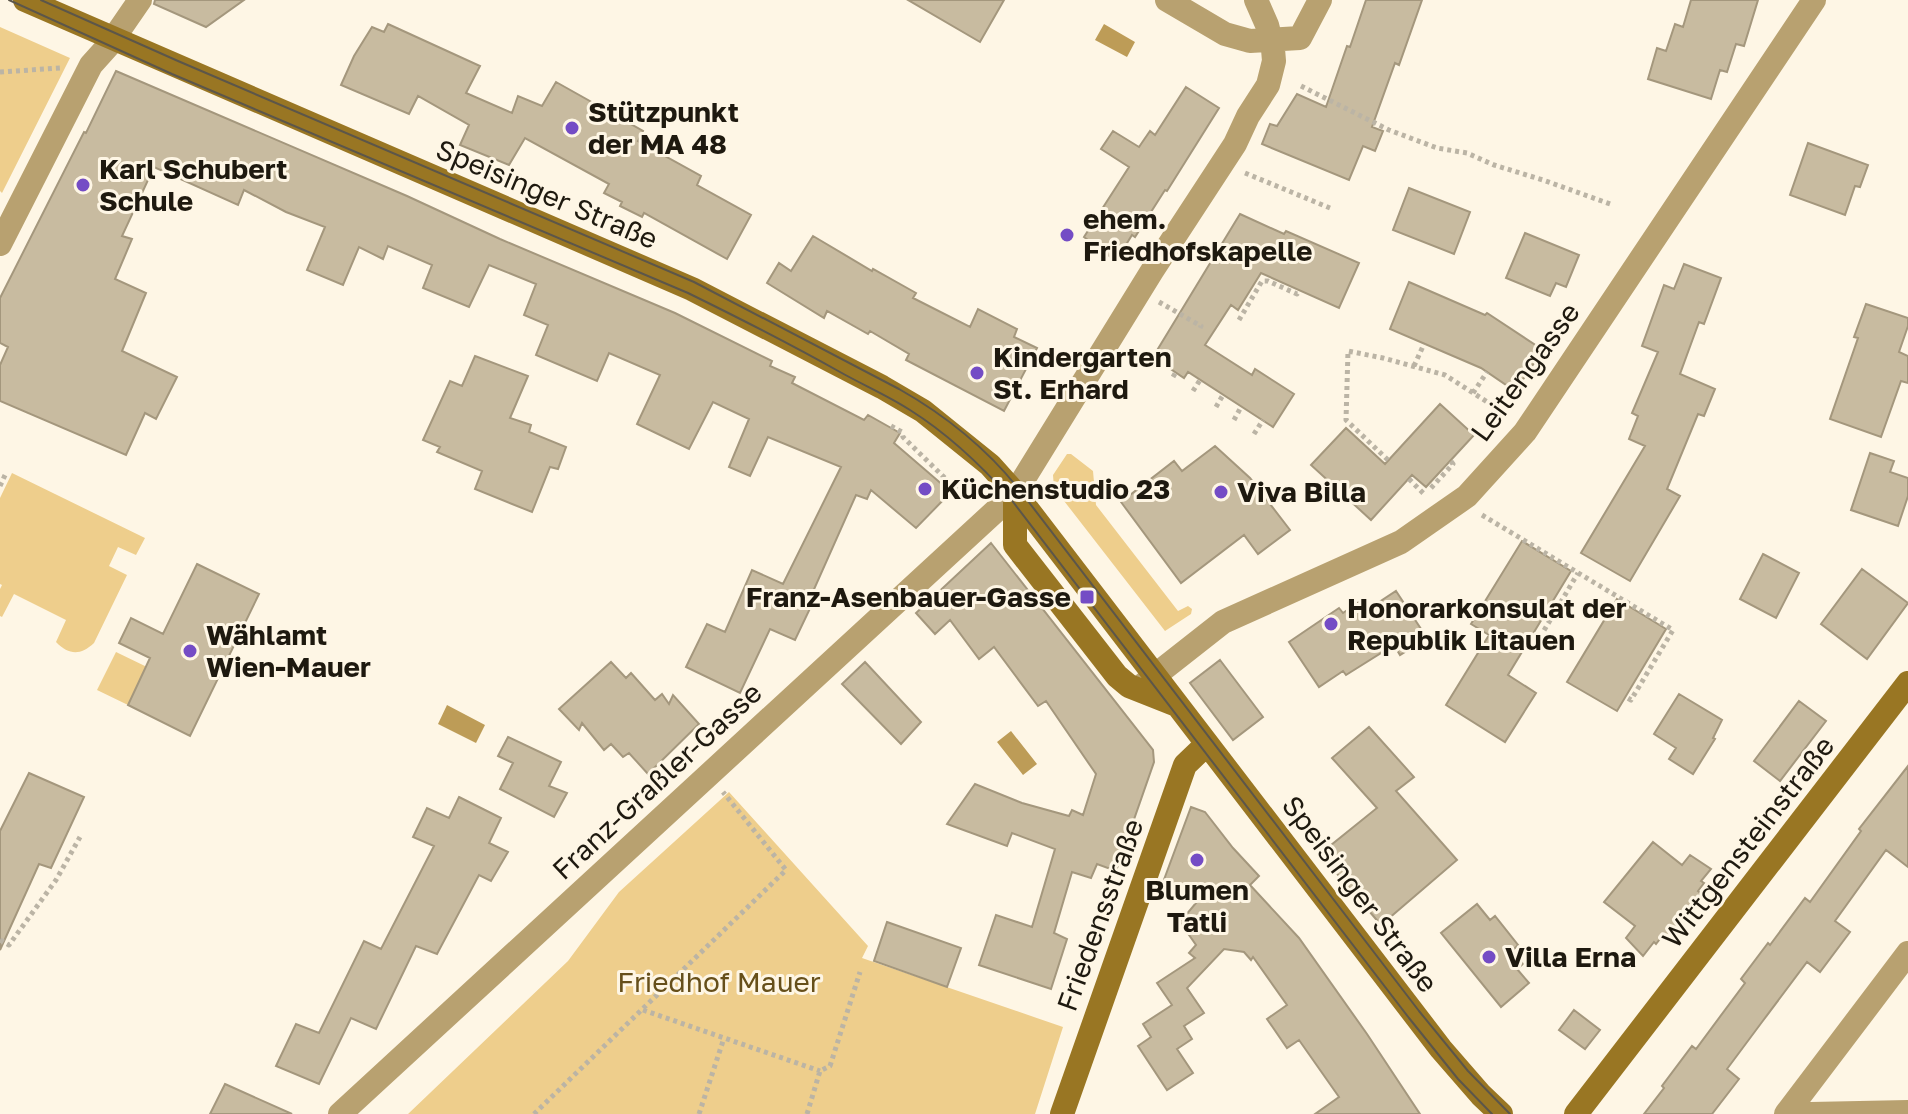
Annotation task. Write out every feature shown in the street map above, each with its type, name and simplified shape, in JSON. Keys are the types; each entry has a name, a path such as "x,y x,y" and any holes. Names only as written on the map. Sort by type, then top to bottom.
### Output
{"main road":[{"name":"Speisinger Straße","path":"25,0 692,289 923,411 990,465 1015,493 1146,682 1177,705 1441,1049 1501,1114"},
{"name":"Wittgensteinstraße","path":"1576,1114 1908,683"},
{"name":"Friedensstraße","path":"1062,1114 1185,765 1207,744"}],"street":[{"path":"0,244 91,65 140,0"},
{"path":"1167,0 1225,34 1250,41 1300,38 1320,0"},
{"path":"1015,493 1152,271 1235,144 1268,85 1274,61 1271,40 1256,0"},
{"name":"Leitengasse","path":"1146,682 1223,622 1401,542 1467,496 1525,432 1814,0"},
{"name":"Franz-Graßler-Gasse","path":"340,1114 1015,493"},
{"path":"1786,1114 1908,953"},
{"path":"1811,1114 1908,1112"}],"path":[{"path":"0,72 72,67 79,60 91,65"},
{"path":"1301,86 1437,148 1467,153 1613,205"},
{"path":"1253,176 1330,208"},
{"path":"1239,320 1251,294 1262,281 1297,294 1300,290"},
{"path":"1162,304 1176,313 1178,311 1200,328"},
{"path":"1414,366 1424,344"},
{"path":"1388,460 1366,443 1346,420 1348,351 1445,375 1510,420"},
{"path":"1473,393 1487,372"},
{"path":"1193,391 1200,380"},
{"path":"1216,407 1223,395"},
{"path":"1234,420 1241,407"},
{"path":"880,419 902,432 903,437 956,489 961,499"},
{"path":"1254,434 1263,420"},
{"path":"1425,494 1453,464 1450,460"},
{"path":"0,486 6,473"},
{"path":"1409,479 1432,501"},
{"path":"1474,511 1673,630 1661,644 1631,700 1626,697"},
{"path":"1529,640 1536,644 1578,573"},
{"path":"1561,587 1568,591"},
{"path":"1545,613 1552,617"},
{"path":"534,1114 786,870 708,775"},
{"path":"0,940 9,945 56,880 80,837"},
{"path":"642,1010 820,1071 830,1066 860,972"},
{"path":"699,1114 724,1038"},
{"path":"807,1114 820,1071"}],"green space":[{"path":"0,27 70,58 2,193 0,191"},
{"path":"1067,454 1093,471 1096,505 1178,611 1188,606 1192,609 1191,614 1165,631 1054,488 1053,475"},
{"path":"12,473 145,538 136,555 118,547 109,566 127,575 94,643 79,652 65,649 56,642 66,620 14,594 0,616 0,498"},
{"path":"116,652 147,667 128,705 97,690"},
{"name":"Friedhof Mauer","path":"729,792 868,946 862,958 1063,1027 1035,1114 408,1114 568,961 619,892"}],"shaded area":[{"path":"1104,24 1135,42 1127,57 1095,40"},
{"path":"447,705 485,725 476,743 438,724"},
{"path":"1011,731 1037,764 1023,775 997,742"}],"building":[{"path":"155,0 244,0 206,27 154,4"},
{"path":"908,0 1004,0 980,42"},
{"path":"1366,0 1422,0 1399,65 1395,63 1372,127 1383,131 1375,151 1363,146 1349,180 1262,144 1270,124 1277,126 1297,94 1326,107"},
{"path":"1691,0 1758,0 1744,46 1736,44 1727,72 1720,70 1711,99 1648,79 1657,48 1666,51 1675,24 1683,27"},
{"path":"388,24 480,66 466,93 512,113 518,96 542,106 556,82 643,131 638,141 701,176 697,185 751,215 727,259 644,213 642,217 620,206 622,202 604,193 609,184 525,138 509,165 460,145 469,125 418,96 409,114 341,85 372,27 384,32"},
{"path":"116,71 675,313 772,361 770,366 795,377 792,383 864,420 868,415 900,433 894,443 951,492 916,528 871,490 867,499 856,495 795,640 770,629 740,693 686,667 707,624 725,632 752,570 783,584 841,467 768,437 750,476 729,467 749,419 713,402 689,449 637,424 660,375 609,353 597,381 536,355 548,325 524,315 536,284 489,265 469,307 423,288 432,265 388,246 383,259 359,247 343,285 307,270 325,227 286,212 244,190 238,205 154,167 122,236 132,239 115,279 146,293 122,351 177,377 156,419 145,413 126,455 0,401 0,365 8,347 0,343 0,298"},
{"path":"1186,87 1219,108 1167,191 1116,261 1084,237 1129,167 1101,149 1113,131 1139,147 1150,131 1155,135"},
{"path":"1808,143 1868,165 1860,187 1855,186 1845,215 1790,195"},
{"path":"1409,188 1470,212 1454,254 1393,230"},
{"path":"1240,214 1359,263 1339,308 1261,273 1238,310 1231,305 1205,345 1252,375 1255,369 1294,394 1273,427 1188,372 1184,378 1153,357"},
{"path":"1525,233 1579,255 1566,287 1556,283 1550,296 1506,278"},
{"path":"813,236 916,293 913,298 970,327 978,309 1017,329 1014,337 1037,348 1004,411 906,360 909,354 870,331 868,334 827,311 824,318 767,283 779,263 791,271"},
{"path":"1684,264 1721,278 1704,324 1699,322 1680,374 1715,389 1704,416 1698,414 1667,489 1680,496 1630,581 1581,553 1645,446 1629,439 1638,416 1632,413 1658,352 1642,346 1664,285 1674,289"},
{"path":"1409,282 1485,315 1487,313 1543,350 1515,391 1481,368 1390,329"},
{"path":"1866,304 1908,318 1899,352 1908,356 1908,383 1901,381 1881,437 1830,419 1858,338 1854,337"},
{"path":"475,356 528,376 510,418 531,425 529,432 566,447 558,469 550,467 532,512 475,489 482,471 437,452 440,447 423,440 450,381 462,386"},
{"path":"1440,404 1474,435 1426,487 1412,475 1371,520 1311,465 1346,428 1385,464"},
{"path":"1215,446 1250,478 1290,530 1258,554 1244,535 1181,583 1121,502 1174,461 1182,471"},
{"path":"1870,453 1894,461 1890,472 1908,478 1908,496 1898,526 1851,510"},
{"path":"1522,541 1571,571 1508,675 1536,693 1505,742 1446,705 1489,635 1471,624"},
{"path":"991,543 1153,750 1154,762 1116,871 1097,864 1091,878 1072,872 1054,933 1067,939 1051,989 979,965 996,915 1032,927 1055,849 1012,833 1007,846 947,824 975,784 1022,803 1069,816 1072,810 1083,815 1096,774 1046,701 1038,706 994,647 979,659 950,620 935,634 916,613"},
{"path":"1763,554 1799,573 1776,618 1740,599"},
{"name":"Wählamt Wien-Mauer","path":"197,564 259,594 190,736 128,705 150,658 119,643 131,618 163,634"},
{"path":"1862,569 1908,603 1867,659 1821,624"},
{"path":"1396,591 1427,638 1400,655 1394,645 1346,675 1343,671 1319,687 1289,642 1339,608 1343,613 1363,599 1370,608"},
{"path":"1617,599 1666,629 1617,711 1567,682"},
{"path":"1220,660 1263,717 1233,740 1190,683"},
{"path":"611,662 626,678 631,673 655,700 662,694 669,704 673,695 699,724 648,774 629,753 623,757 611,744 604,750 582,723 579,730 559,709"},
{"path":"865,662 921,722 901,744 842,684"},
{"path":"1679,694 1722,720 1715,739 1693,774 1669,759 1676,748 1654,734"},
{"path":"1799,701 1826,721 1780,781 1754,761"},
{"path":"1369,727 1414,777 1396,791 1457,860 1381,925 1320,854 1377,808 1332,758"},
{"path":"508,737 561,762 549,786 567,793 554,817 500,789 513,763 498,756"},
{"path":"1908,766 1908,867 1886,850 1835,921 1850,932 1820,972 1807,962 1727,1069 1739,1079 1712,1114 1644,1114 1692,1046 1696,1049 1745,983 1741,979 1768,943 1770,945 1805,898 1810,902 1861,831 1859,829"},
{"path":"29,773 84,797 51,868 39,864 0,950 0,831"},
{"path":"459,797 501,818 489,843 508,852 491,881 479,875 437,954 416,946 376,1029 351,1018 319,1084 276,1066 296,1024 319,1033 364,941 381,949 434,846 413,837 427,808 449,818"},
{"path":"1191,807 1205,812 1259,876 1250,885 1299,938 1420,1114 1315,1114 1339,1097 1299,1040 1287,1048 1267,1019 1287,1005 1253,957 1251,960 1244,952 1224,949 1187,988 1204,1013 1184,1026 1192,1039 1177,1049 1193,1073 1167,1090 1138,1046 1151,1037 1143,1024 1172,1005 1157,983 1195,958 1189,953 1196,945 1180,922 1196,903 1162,885"},
{"path":"1653,842 1682,865 1690,855 1711,869 1701,881 1704,883 1698,891 1703,895 1668,939 1663,935 1643,956 1626,938 1635,926 1604,902"},
{"name":"Villa Erna","path":"1477,904 1490,920 1495,916 1518,945 1512,951 1523,964 1517,969 1529,983 1501,1007 1441,933"},
{"path":"887,922 961,948 947,987 874,961"},
{"path":"1574,1010 1600,1030 1585,1049 1559,1030"},
{"path":"225,1084 292,1114 210,1114"}],"tram line":[{"path":"9,0 172,74 688,293 893,400 937,429 1010,498 1409,1018 1458,1079 1492,1114"},
{"path":"41,0 694,282 899,389 948,421 992,459 1018,488 1419,1011 1468,1071 1510,1114"}],"place":[{"name":"Stützpunkt der MA 48","path":"572,128"},
{"name":"Karl Schubert Schule","path":"83,185"},
{"name":"ehem. Friedhofskapelle","path":"1067,235"},
{"name":"Kindergarten St. Erhard","path":"977,373"},
{"name":"Küchenstudio 23","path":"925,489"},
{"name":"Viva Billa","path":"1221,492"},
{"name":"Franz-Asenbauer-Gasse","path":"1087,597"},
{"name":"Honorarkonsulat der Republik Litauen","path":"1331,624"},
{"name":"Wählamt Wien-Mauer","path":"190,651"},
{"name":"Blumen Tatli","path":"1197,860"},
{"name":"Villa Erna","path":"1489,957"}]}
